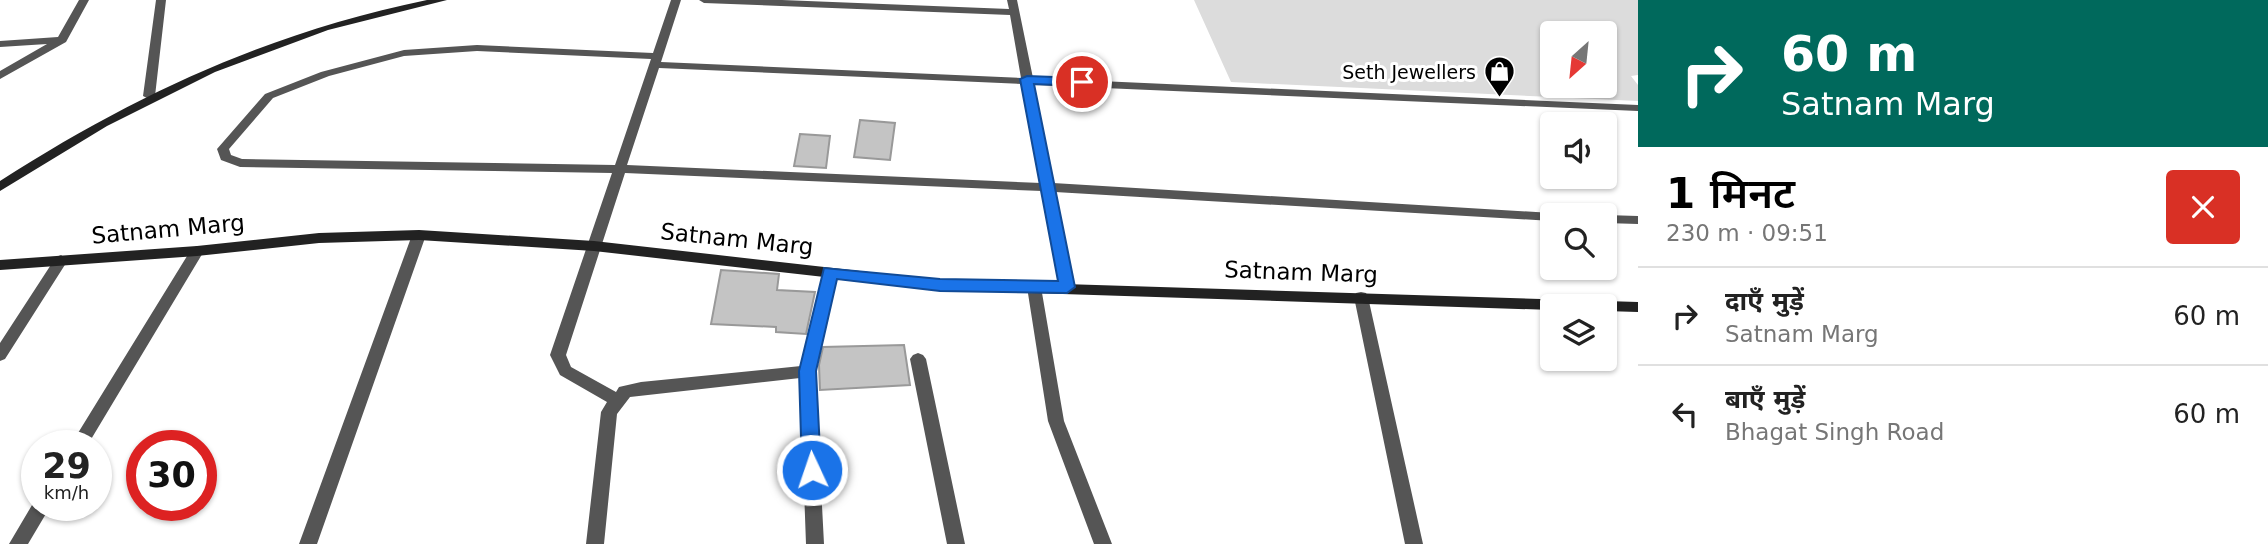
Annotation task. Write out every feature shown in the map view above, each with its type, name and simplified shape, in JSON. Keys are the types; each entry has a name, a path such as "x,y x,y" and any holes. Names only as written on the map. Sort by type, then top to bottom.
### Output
{"street":[{"path":"0,76 62,40 84,0"},
{"path":"149,96 161,0"},
{"path":"0,187 59,147 149,96 205,71 316,30 402,7 442,0"},
{"path":"617,400 565,371 558,355 676,0"},
{"path":"704,0 1013,6 1067,287"},
{"path":"0,44 62,40"},
{"path":"1540,216 1048,187 620,169 240,163 225,156 223,149 269,96 325,74 404,53 477,48 655,60 1638,108"},
{"path":"1617,219 1638,220"},
{"path":"308,544 419,235"},
{"name":"Satnam Marg","path":"0,265 197,251 319,237 419,235 594,246 940,285 1638,307"},
{"path":"88,430 197,251"},
{"path":"0,355 61,260"},
{"path":"815,544 807,371 830,272"},
{"path":"1034,287 1056,421 1103,544"},
{"path":"1362,297 1414,544"},
{"path":"918,359 956,544"},
{"path":"595,544 609,412 625,392 641,388 807,371"},
{"path":"18,544 32,521"}],"shaded area":[{"path":"1194,0 1638,0 1638,75 1631,76 1638,85 1638,101 1574,98 1617,98 1617,21 1540,21 1540,96 1231,82"}],"building":[{"path":"860,120 895,123 890,160 854,157"},
{"path":"800,134 830,136 826,168 794,166"},
{"path":"721,270 779,274 777,290 815,292 806,334 776,332 776,327 711,324"},
{"path":"904,345 910,385 820,390 819,365 823,347"}],"place":[{"name":"Seth Jewellers","path":"1499,99"}],"route":[{"path":"812,470 807,371 815,346 830,272 940,285 1067,287 1027,79 1082,82"}]}
